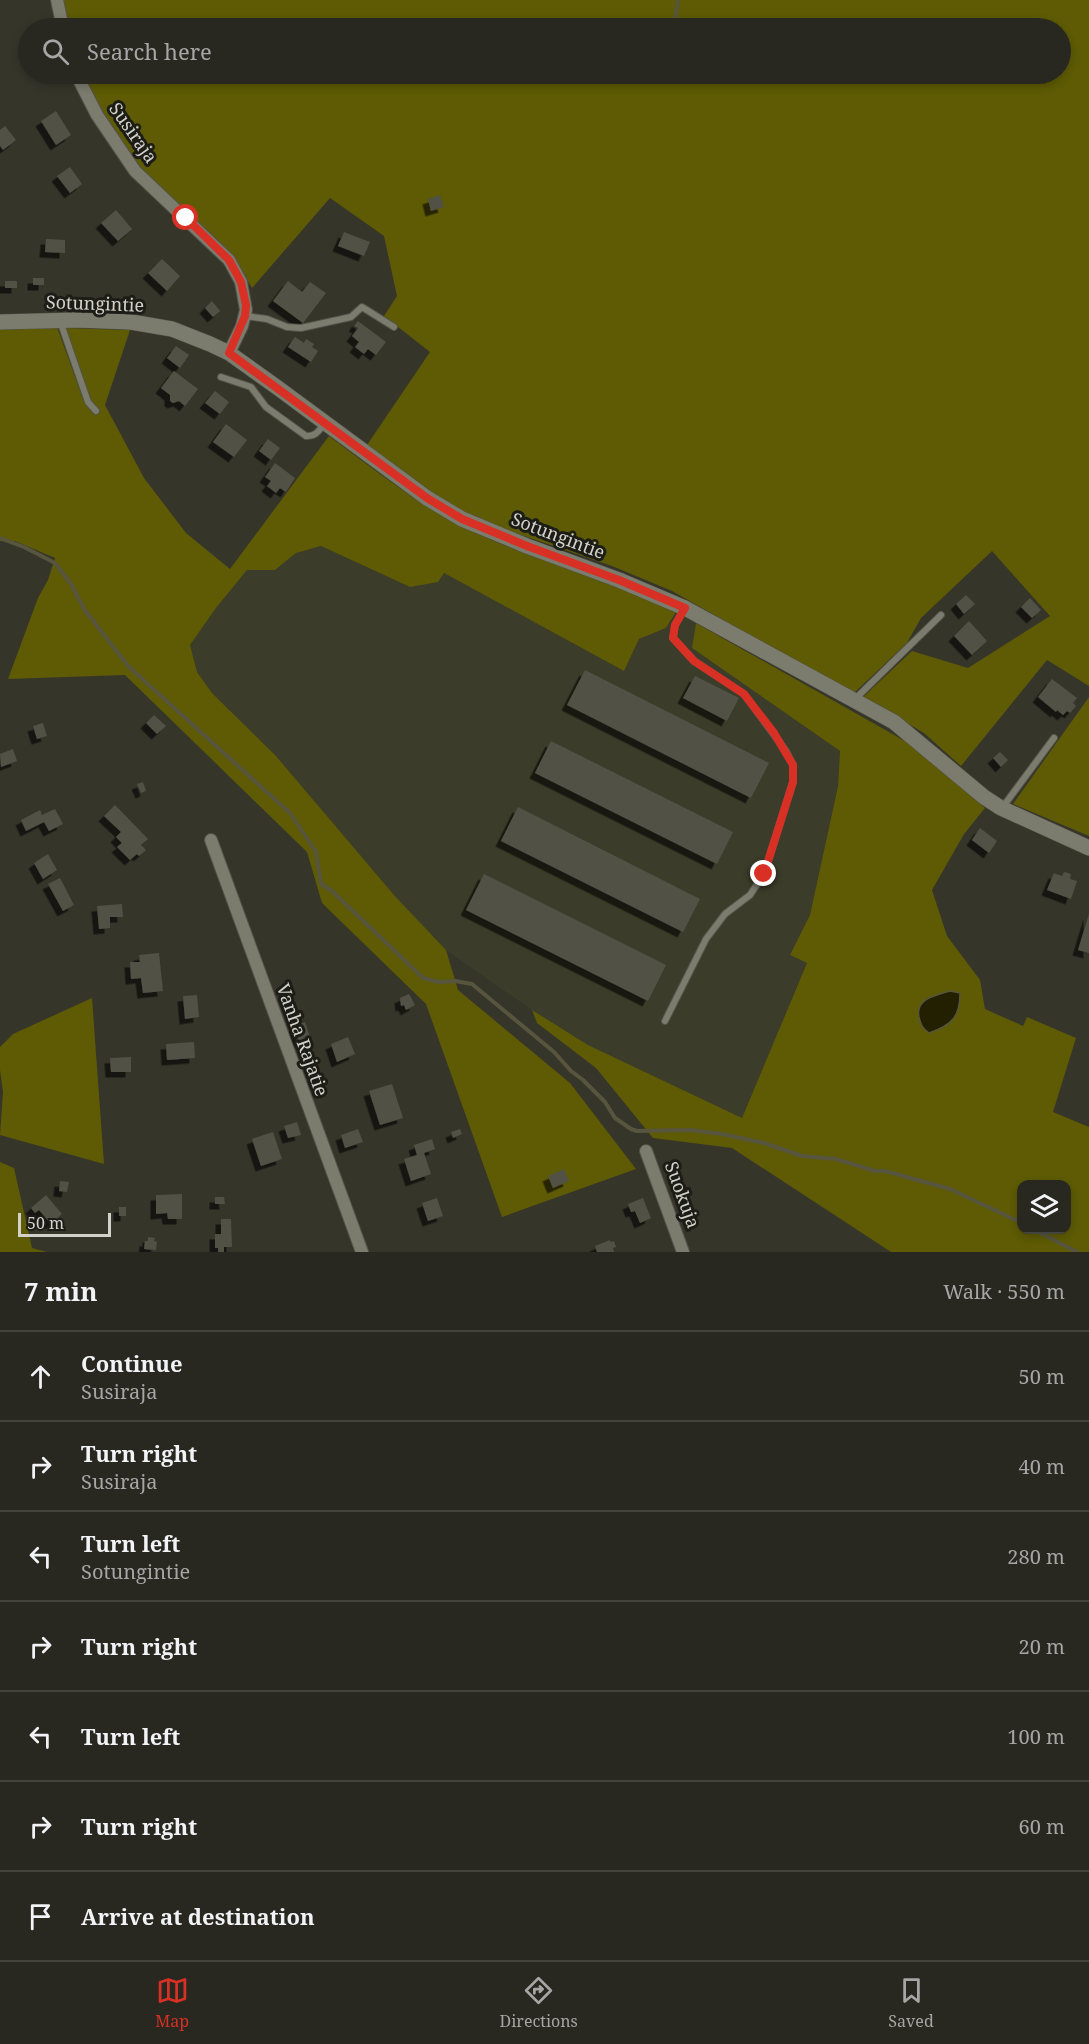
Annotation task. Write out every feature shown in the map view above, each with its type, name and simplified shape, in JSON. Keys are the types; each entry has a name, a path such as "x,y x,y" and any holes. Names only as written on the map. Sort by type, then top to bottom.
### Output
{"street":[{"path":"57,0 61,18"},
{"name":"Susiraja","path":"81,84 97,115 135,171 229,260 241,282 246,305 245,316 229,353"},
{"name":"Sotungintie","path":"0,322 60,320 130,322 172,329 229,353 427,498 462,519 685,608 894,722 984,797 1001,808 1089,848"},
{"name":"Vanha Rajatie","path":"211,840 362,1252"},
{"name":"Suokuja","path":"646,1151 683,1252"}],"lane":[{"path":"245,316 267,319 287,327 301,328 351,317 362,307 394,327"},
{"path":"60,320 88,402 96,411"},
{"path":"220,377 251,387 266,407 306,436 312,436 325,423"},
{"path":"665,1021 706,939 725,914 750,895 764,874 793,782 793,765 786,751 744,694 694,661 673,638 675,625 685,608"},
{"path":"853,700 941,615"},
{"path":"1001,808 1054,738"}],"shaded area":[{"path":"63,0 1089,0 1089,686 1047,660 961,766 924,733 863,697 912,651 968,668 1050,616 992,551 921,618 907,643 853,694 672,591 612,566 489,524 431,493 367,445 430,352 384,316 397,296 384,236 330,198 252,288 234,258 139,166 104,116 87,84 1071,84 1071,18 68,18"},
{"path":"57,327 82,396 89,399 65,328 130,330 105,405 144,478 186,533 230,569 329,436 408,494 458,524 512,548 623,588 676,612 666,628 639,639 624,671 444,573 438,582 410,587 321,546 296,553 275,570 247,570 190,645 197,672 212,693 276,756 394,895 446,950 458,990 570,1083 636,1169 502,1217 426,1004 322,903 307,852 125,675 8,679 55,558 15,541 0,541 0,330"},
{"path":"321,546 410,587 444,573 624,671 639,639 666,628 676,612 696,623 692,648 840,751 838,786 810,915 790,955 807,963 742,1118 588,1045 532,1010 446,950 394,895 276,756 212,693 197,672 190,645 216,608 247,570 275,570 296,553"},
{"path":"696,623 912,745 985,808 964,834 932,890 947,936 980,980 985,1009 1023,1026 1027,1017 1076,1038 1053,1112 1089,1127 1089,1252 891,1252 732,1148 653,1138 596,1068 537,1023 532,1010 588,1045 742,1118 807,963 790,955 810,915 838,786 840,751 692,648"},
{"path":"1089,697 1089,836 1013,804"},
{"path":"950,991 960,993 956,1014 944,1027 929,1033 920,1022 920,1006 928,999"},
{"path":"92,998 104,1164 0,1135 3,1092 0,1047 13,1034"},
{"path":"0,1162 14,1168 32,1248 47,1252 0,1252"}],"building":[{"path":"56,111 71,135 56,145 41,121"},
{"path":"5,126 16,140 3,150 0,146 0,130"},
{"path":"70,167 82,184 70,193 57,176"},
{"path":"440,195 444,207 431,211 428,199"},
{"path":"116,210 132,229 118,241 101,223"},
{"path":"344,232 370,242 364,256 338,246"},
{"path":"46,239 65,240 65,253 45,252"},
{"path":"162,259 180,276 167,291 148,273"},
{"path":"33,278 44,278 44,285 33,285"},
{"path":"5,281 17,281 17,288 5,288"},
{"path":"288,281 302,292 310,282 326,293 303,323 273,301"},
{"path":"212,301 220,311 213,317 205,308"},
{"path":"358,321 386,342 376,355 368,349 364,354 355,347 359,342 352,336 358,328 354,326"},
{"path":"295,337 304,343 306,339 314,344 312,347 318,351 311,362 288,347"},
{"path":"176,346 189,355 180,368 167,358"},
{"path":"174,371 198,389 185,406 179,401 173,403 170,401 170,395 161,388"},
{"path":"215,391 229,402 220,414 205,403"},
{"path":"226,424 247,440 234,457 213,442"},
{"path":"268,439 280,448 271,460 259,451"},
{"path":"275,463 295,478 286,492 280,488 276,493 267,486 271,481 265,477"},
{"path":"966,595 975,604 964,614 956,604"},
{"path":"1030,598 1041,610 1032,618 1021,607"},
{"path":"969,621 987,641 972,655 954,636"},
{"path":"585,670 769,763 751,798 567,705"},
{"path":"695,676 739,698 727,721 683,698"},
{"path":"1052,679 1077,698 1073,703 1076,706 1070,713 1067,711 1063,715 1057,710 1056,712 1038,697"},
{"path":"154,715 166,726 157,734 146,723"},
{"path":"43,723 47,736 37,739 33,726"},
{"path":"551,741 733,832 717,864 535,773"},
{"path":"13,749 17,761 1,767 0,754"},
{"path":"1000,752 1008,760 1001,767 993,758"},
{"path":"143,782 146,791 141,793 137,784"},
{"path":"115,805 148,839 141,845 146,850 130,860 117,847 122,843 116,837 121,832 104,816"},
{"path":"518,807 700,899 683,932 501,841"},
{"path":"55,809 63,824 49,831 44,822 26,831 21,820 40,810 42,815"},
{"path":"980,828 997,841 989,853 972,840"},
{"path":"48,854 57,870 43,879 34,863"},
{"path":"1064,872 1071,874 1070,879 1077,881 1071,899 1047,890 1054,873 1062,876"},
{"path":"484,874 666,965 648,1001 466,910"},
{"path":"60,878 74,905 63,911 48,884"},
{"path":"122,904 123,917 110,917 110,928 99,929 97,906"},
{"path":"1089,914 1089,953 1078,950"},
{"path":"159,953 163,991 143,993 141,978 131,979 130,962 140,962 139,955"},
{"path":"409,994 415,1005 406,1010 404,1005 401,1006 400,998"},
{"path":"197,995 199,1017 185,1019 183,996"},
{"path":"305,1022 310,1037 297,1042 291,1027"},
{"path":"348,1037 355,1054 337,1062 331,1044"},
{"path":"194,1042 195,1058 167,1060 166,1044"},
{"path":"131,1057 131,1072 111,1072 110,1058"},
{"path":"392,1084 403,1118 380,1125 369,1091"},
{"path":"297,1122 301,1135 288,1138 284,1126"},
{"path":"358,1129 363,1142 345,1148 341,1135"},
{"path":"460,1129 462,1134 453,1138 451,1132"},
{"path":"273,1132 282,1159 261,1166 252,1139"},
{"path":"432,1139 435,1149 424,1153 431,1174 411,1181 404,1159 417,1155 414,1145"},
{"path":"564,1169 569,1181 553,1188 548,1176"},
{"path":"60,1181 69,1182 67,1192 59,1191"},
{"path":"182,1194 182,1219 168,1219 167,1213 156,1214 156,1195"},
{"path":"46,1195 62,1214 51,1224 39,1210 35,1213 31,1208"},
{"path":"215,1197 224,1197 225,1204 215,1204"},
{"path":"437,1198 443,1216 428,1221 422,1203"},
{"path":"643,1198 651,1218 640,1223 635,1211 631,1212 628,1204"},
{"path":"119,1207 126,1207 126,1216 119,1216"},
{"path":"221,1219 231,1219 232,1247 224,1247 224,1252 218,1252 218,1248 215,1248 215,1234 221,1234"},
{"path":"148,1237 155,1238 156,1250 144,1249"},
{"path":"610,1240 610,1242 614,1241 616,1247 613,1248 614,1252 597,1252 595,1246"}],"waterway":[{"path":"675,18 678,0"},
{"path":"0,538 55,563 71,584 84,609 128,666 290,813 316,852 321,884 332,891 423,978 439,982 455,981 472,984 554,1052 605,1102 615,1118 631,1129 637,1131 690,1130 722,1134 764,1143 802,1156 836,1159 950,1189 1017,1221"},
{"path":"1043,1234 1077,1252"}],"route":[{"path":"186,218 229,260 241,282 246,305 245,316 229,353 427,498 462,519 685,608 675,625 673,638 694,661 744,694 774,733 793,765 793,782 764,874"}]}
